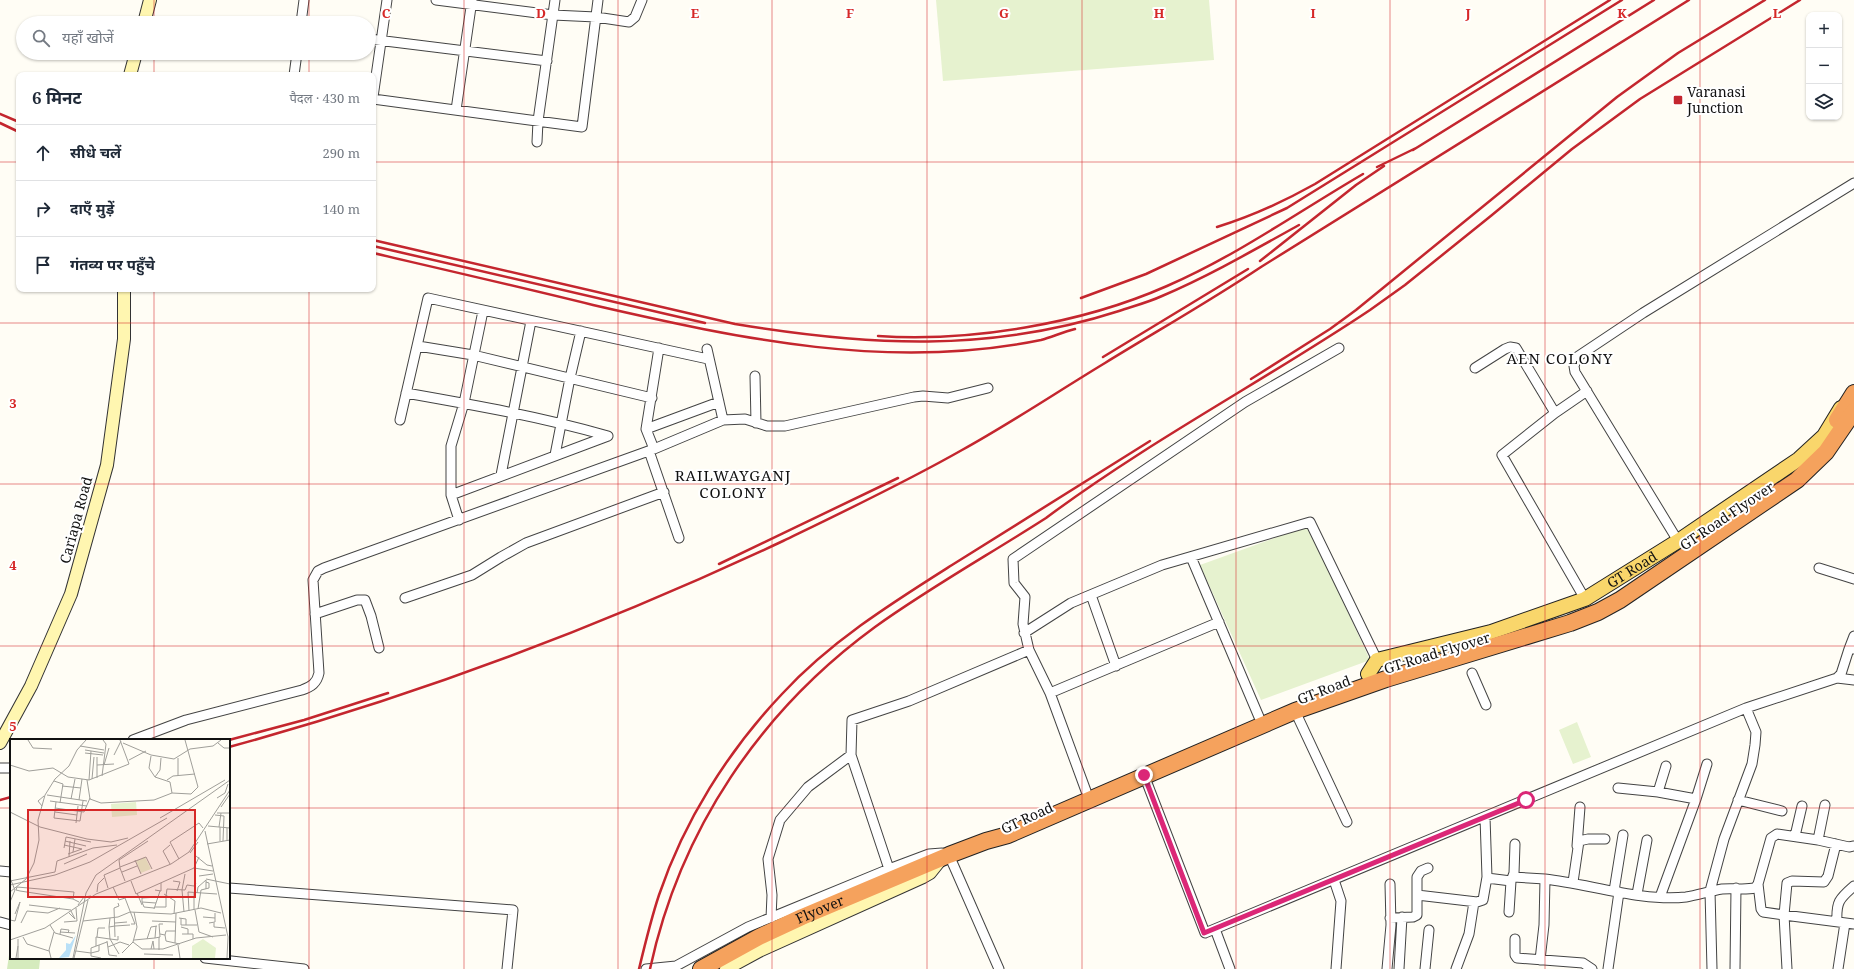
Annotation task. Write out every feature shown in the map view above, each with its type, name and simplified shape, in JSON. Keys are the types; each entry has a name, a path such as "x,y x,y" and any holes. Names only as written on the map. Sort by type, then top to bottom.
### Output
{"highway":[{"name":"GT Road Flyover","path":"1370,679 1383,669 1567,614 1593,604 1615,592 1791,472 1818,446 1833,427 1854,393"},
{"name":"GT Road Flyover","path":"1383,669 1570,623 1598,612 1620,600 1797,480 1826,452 1854,411"},
{"name":"GT Road","path":"986,841 1002,829 1086,791 1259,717 1293,707 1370,679"},
{"name":"GT Road","path":"986,841 1008,835 1293,707"},
{"name":"Flyover","path":"698,965 802,917 986,841"}],"main road":[{"name":"GT Road","path":"1370,679 1383,669 1585,600 1678,541 1799,459 1824,436 1854,386"},
{"name":"GT Road","path":"1370,679 1389,684 1571,627 1598,616 1623,602 1797,483 1820,465 1845,437 1854,422"}],"street":[{"path":"146,16 150,0"},
{"path":"302,16 304,0"},
{"path":"376,77 387,0"},
{"path":"436,0 472,2 553,15 596,17 629,22 635,17 642,0"},
{"path":"537,142 538,121 555,0"},
{"path":"376,98 582,127 598,0"},
{"path":"456,110 472,2"},
{"path":"376,40 465,50 547,62"},
{"path":"131,72 134,60"},
{"path":"294,72 296,60"},
{"path":"1678,541 1575,372 1574,366 1577,357 1643,313 1854,183"},
{"name":"Cariapa Road","path":"0,743 31,686 71,594 107,465 124,338 124,292"},
{"path":"400,420 428,298 531,322 581,331 708,359"},
{"path":"459,520 451,495 451,446 464,403 473,355 484,310"},
{"path":"501,475 512,412 523,366 531,322"},
{"path":"555,455 581,331"},
{"path":"418,346 473,355 523,366 652,398"},
{"path":"1475,368 1505,349 1510,347 1516,348 1556,413"},
{"path":"659,348 646,429 679,538"},
{"path":"1086,791 1050,693 1029,650 1023,624 1025,597 1014,583 1013,559 1245,402 1339,348"},
{"path":"707,349 708,359 723,420"},
{"path":"755,376 756,423"},
{"path":"136,739 186,720 309,688 315,684 319,672 313,580 318,571 652,450 723,420 745,419 772,427 785,426 914,397 923,396 948,398 988,388"},
{"path":"1585,600 1502,455 1587,391"},
{"path":"406,393 512,412 561,423 608,436 451,495"},
{"path":"646,429 719,402"},
{"path":"405,598 472,576 526,543 664,492"},
{"path":"1024,633 1071,603 1162,565 1310,522 1383,669"},
{"path":"1191,557 1259,717"},
{"path":"1819,568 1854,579"},
{"path":"1090,595 1116,666"},
{"path":"315,614 357,600 365,600 371,616 379,648"},
{"path":"1050,693 1219,622"},
{"path":"1837,678 1841,674 1852,649 1854,636"},
{"path":"889,869 851,755 852,720 909,701 1029,650"},
{"path":"1472,673 1486,705"},
{"path":"1144,775 1204,933 1746,708 1837,678 1854,680"},
{"path":"1293,707 1347,822"},
{"path":"1712,969 1710,891 1724,839 1752,764 1755,744 1756,732 1746,708"},
{"path":"771,918 772,895 768,859 780,820 808,787 851,755"},
{"path":"1660,897 1696,799 1707,764"},
{"path":"1658,792 1666,766"},
{"path":"1618,788 1658,792 1696,799"},
{"path":"1738,800 1782,811"},
{"path":"1818,840 1825,805"},
{"path":"1795,836 1802,806"},
{"path":"1573,882 1580,807"},
{"path":"1417,895 1474,902 1483,900 1487,878 1485,816"},
{"path":"1608,969 1623,834"},
{"path":"1845,923 1763,912 1761,909 1758,884 1773,835 1795,836 1850,847 1854,846"},
{"path":"1577,846 1582,840 1605,839"},
{"path":"1636,894 1647,840"},
{"path":"1509,912 1514,844"},
{"path":"1787,969 1784,915 1787,883 1792,880 1824,882 1828,876 1836,844"},
{"path":"646,969 698,965 748,927 889,869 929,854 942,853 946,857 999,969"},
{"path":"726,969 744,959 923,877 930,873 946,857"},
{"path":"1390,918 1415,917 1417,915 1417,877 1421,871 1428,868"},
{"path":"0,871 10,872"},
{"path":"1487,878 1545,879 1573,882 1617,892 1660,897 1686,897 1710,891 1736,888 1756,888 1758,884"},
{"path":"1540,960 1544,924 1545,879"},
{"path":"1334,880 1341,901 1336,969"},
{"path":"1387,969 1390,884"},
{"path":"1838,969 1845,923 1838,903 1841,897 1854,886"},
{"path":"230,888 513,910 507,969"},
{"path":"1735,969 1736,888"},
{"path":"1456,969 1469,934 1474,902"},
{"path":"1400,969 1402,917"},
{"path":"0,922 10,925"},
{"path":"1215,929 1230,969"},
{"path":"1425,969 1429,930"},
{"path":"1515,939 1515,955 1517,958 1583,963 1592,969"},
{"path":"214,959 304,969"}],"green space":[{"path":"936,0 1209,0 1214,60 943,81"},
{"path":"1308,526 1370,660 1261,700 1200,565"},
{"path":"1577,722 1591,757 1573,764 1559,730"},
{"path":"9,955 10,959 40,960 39,969 7,969"}],"railway":[{"path":"1217,227 1267,208 1315,184 1610,0"},
{"path":"1081,298 1146,274 1287,208 1622,0"},
{"path":"1413,150 1654,0"},
{"path":"230,747 371,705 510,656 579,629 716,572 896,486 980,440 1222,292 1689,0"},
{"path":"1251,379 1330,329 1356,310 1617,97 1678,53 1765,0"},
{"path":"650,969 664,918 682,869 704,822 731,777 761,735 796,696 834,660 875,627 938,585 1046,518 1125,463 1289,362 1370,310 1405,285 1572,149 1640,99 1800,0"},
{"path":"0,114 16,121"},
{"path":"0,123 16,131"},
{"path":"1377,167 1416,148"},
{"path":"1260,261 1356,185 1384,166"},
{"path":"878,336 914,337 988,333 1025,328 1099,311 1134,299 1193,274 1266,233 1363,174"},
{"path":"376,241 735,324 833,337 881,341 928,342 1023,334 1071,325 1119,311 1147,302 1197,280 1299,225"},
{"path":"376,247 705,323"},
{"path":"376,254 649,318 760,339 816,347 871,352 928,352 984,349 1041,340 1075,329"},
{"path":"1103,357 1248,269"},
{"path":"639,969 659,895 681,840 726,763 762,716 782,694 821,657 863,624 977,549 1150,441"},
{"path":"719,564 898,478"},
{"path":"230,740 304,720 388,693"},
{"path":"0,800 10,797"}],"place":[{"name":"Varanasi Junction","path":"1678,100"}],"district":[{"name":"AEN COLONY","path":"1560,359"},
{"name":"RAILWAYGANJ COLONY","path":"733,484"}],"route":[{"path":"1144,775 1204,933 1526,800"}]}
